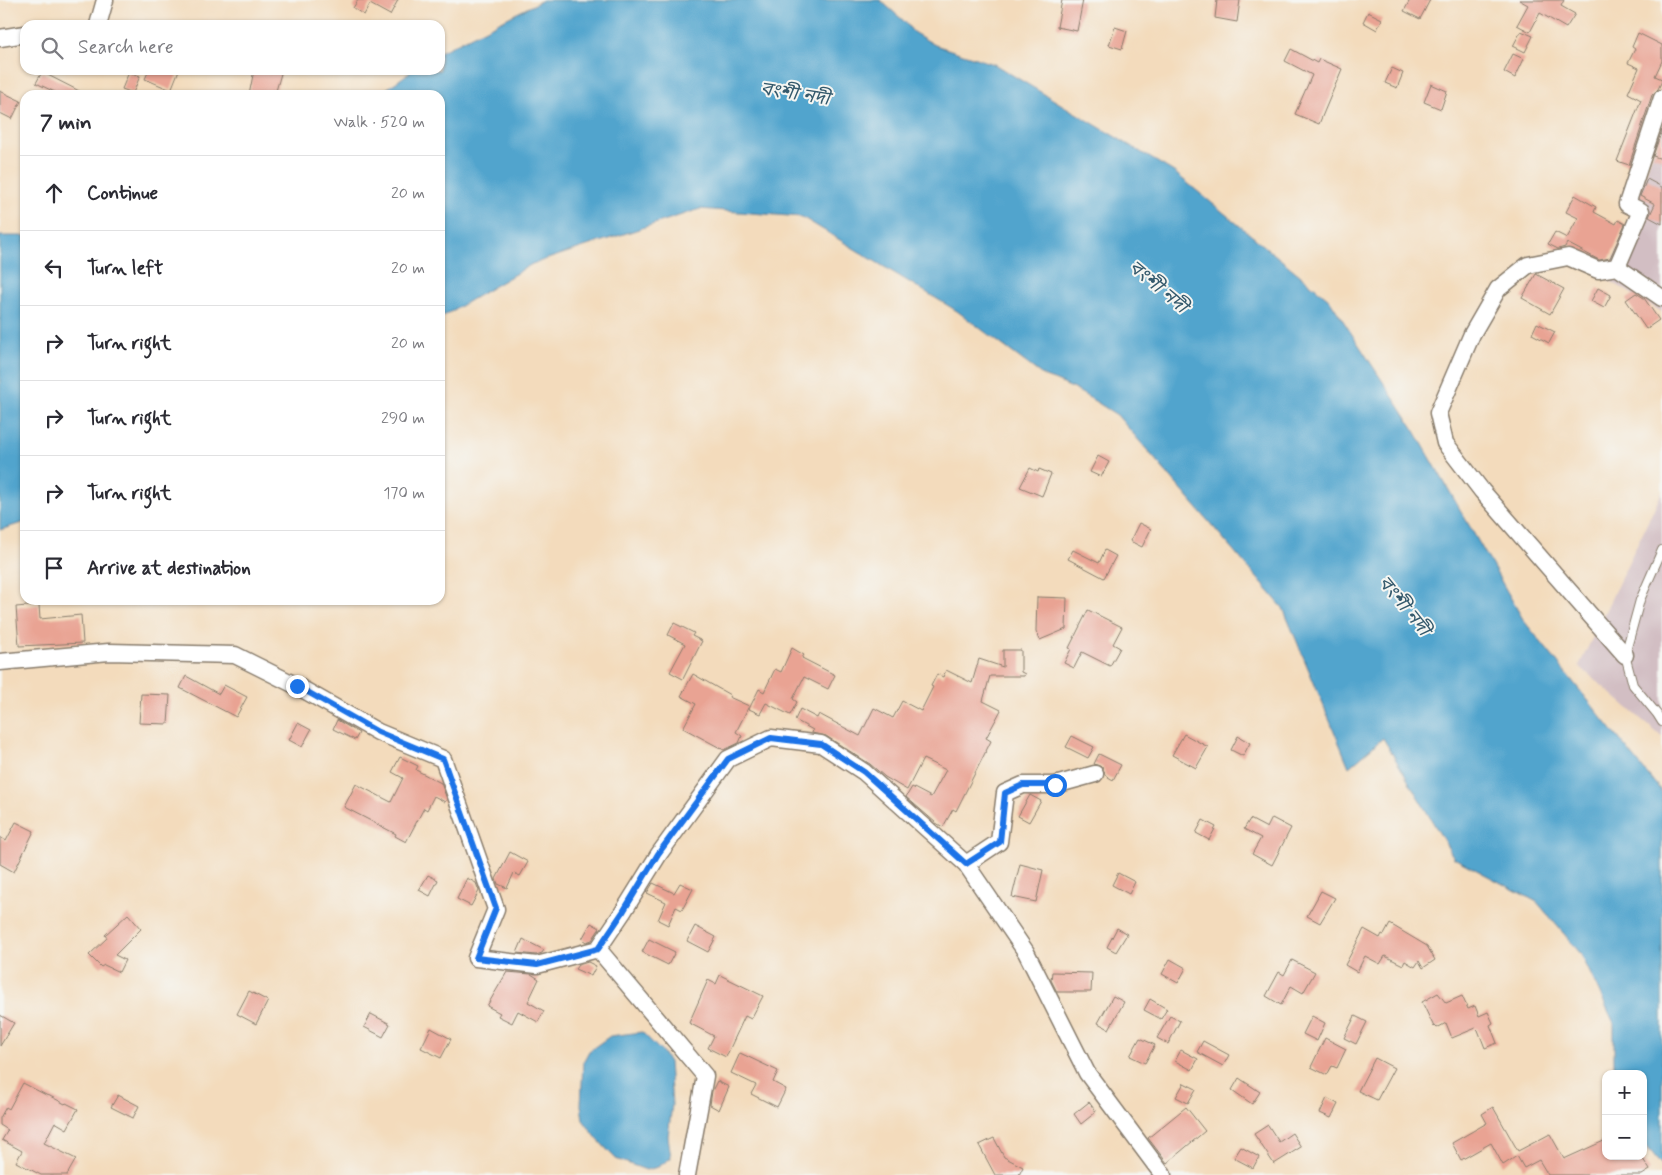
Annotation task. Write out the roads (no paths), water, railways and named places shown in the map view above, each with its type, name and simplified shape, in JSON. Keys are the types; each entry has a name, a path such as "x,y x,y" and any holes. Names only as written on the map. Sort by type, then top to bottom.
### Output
{"street":[{"path":"99,20 105,0"},
{"path":"0,38 20,35"},
{"path":"1617,267 1641,211 1627,204 1662,98"},
{"path":"1625,654 1466,471 1445,443 1438,413 1472,334 1498,289 1528,265 1568,257 1598,270 1617,267 1662,298"},
{"path":"0,662 109,652 236,655 297,686 378,732 443,759 496,908 476,958 537,965 598,949 658,854 728,759 771,738 821,744 864,772 966,864 1026,952 1087,1073 1163,1175"},
{"path":"966,864 1000,842 1005,793 1023,785 1055,785 1095,774"},
{"path":"598,949 706,1076 687,1175"}],"lane":[{"path":"1662,550 1640,600 1625,654 1633,685 1662,722"}],"water":[{"name":"বংশী নদী","path":"543,0 880,0 905,22 913,32 935,45 994,64 1174,172 1329,299 1415,431 1524,621 1662,792 1662,1165 1647,1147 1647,1070 1614,1070 1614,1023 1581,954 1537,902 1454,858 1383,738 1349,767 1283,608 1117,415 1091,398 1045,377 957,311 802,217 700,209 532,264 445,315 445,90 385,90 406,75 445,75 445,49"},
{"path":"0,236 20,236 20,524 0,530"},
{"path":"642,1032 663,1053 669,1062 672,1105 668,1136 671,1158 658,1167 646,1170 616,1159 583,1120 581,1105 583,1062 589,1051 610,1036"}]}
